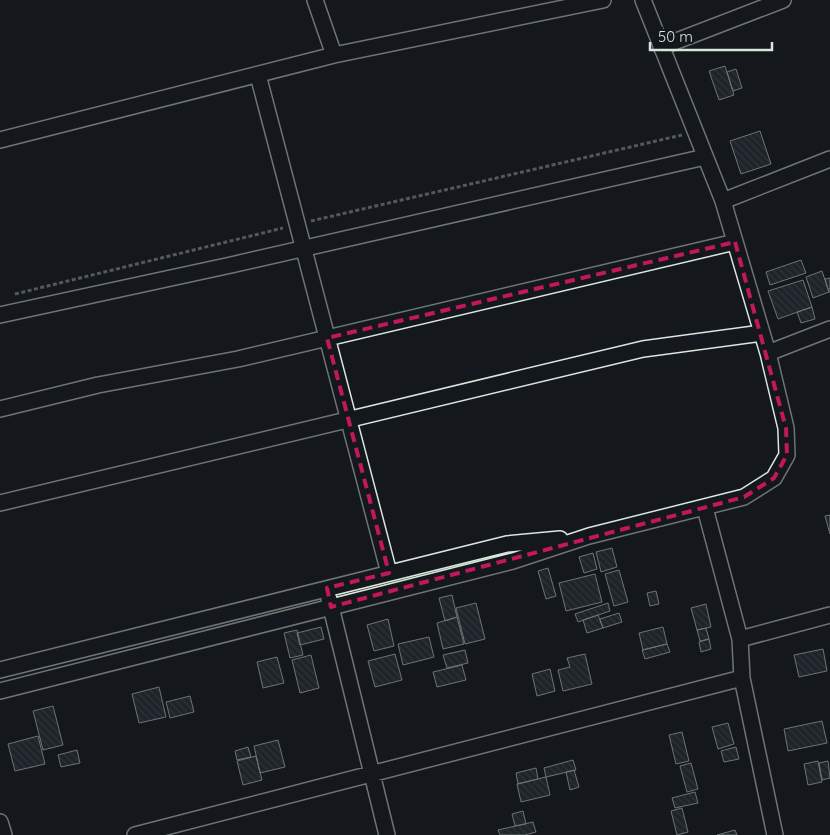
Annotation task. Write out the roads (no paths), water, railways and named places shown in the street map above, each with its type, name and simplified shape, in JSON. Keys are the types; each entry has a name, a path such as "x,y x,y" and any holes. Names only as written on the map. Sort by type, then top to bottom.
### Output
{"street":[{"path":"315,0 334,55"},
{"path":"0,140 334,55 603,0"},
{"path":"0,691 513,561 589,536 744,497 774,478 787,455 786,428 768,353 723,201 643,0"},
{"path":"661,47 783,0"},
{"path":"258,75 389,573"},
{"path":"0,315 705,157"},
{"path":"723,201 830,159"},
{"path":"0,409 98,385 238,359 735,242"},
{"path":"768,353 830,329"},
{"path":"0,503 643,349 762,333"},
{"path":"705,508 740,639 742,678 775,835"},
{"path":"0,670 507,544 589,536"},
{"path":"327,588 387,835"},
{"path":"740,639 830,615"},
{"path":"135,835 742,678"},
{"path":"0,822 4,835"}]}
